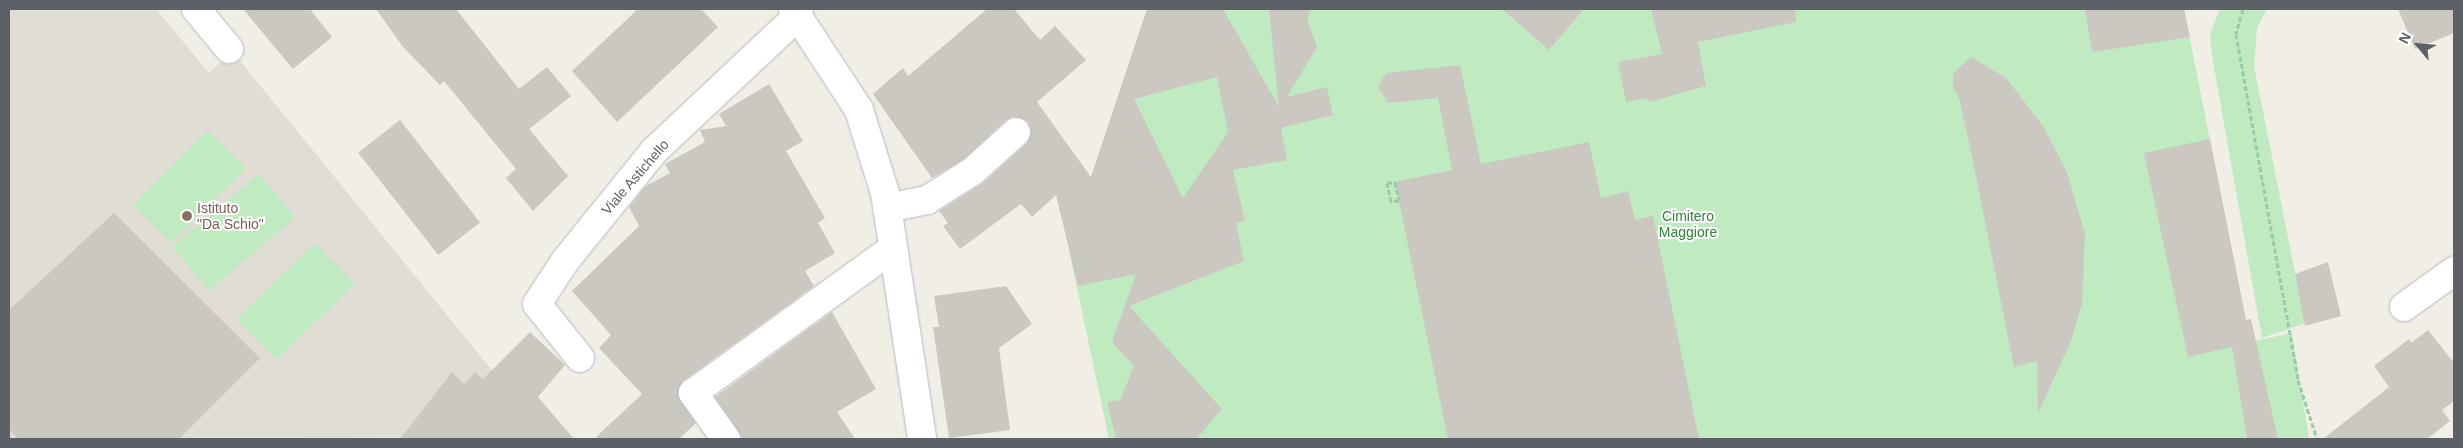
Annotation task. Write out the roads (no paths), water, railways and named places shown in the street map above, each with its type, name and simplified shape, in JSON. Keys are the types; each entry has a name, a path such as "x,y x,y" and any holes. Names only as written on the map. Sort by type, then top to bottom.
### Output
{"street":[{"path":"196,9 229,49"},
{"name":"Viale Astichello","path":"580,358 537,304 565,261 654,151 796,12 859,110 887,208 922,439"},
{"path":"887,208 927,200 973,170 1016,132"},
{"path":"726,439 693,393 893,248"},
{"path":"2404,306 2454,272"}],"place":[{"name":"Istituto \"Da Schio\"","path":"187,216"}],"park label":[{"name":"Cimitero Maggiore","path":"1688,224"}]}
